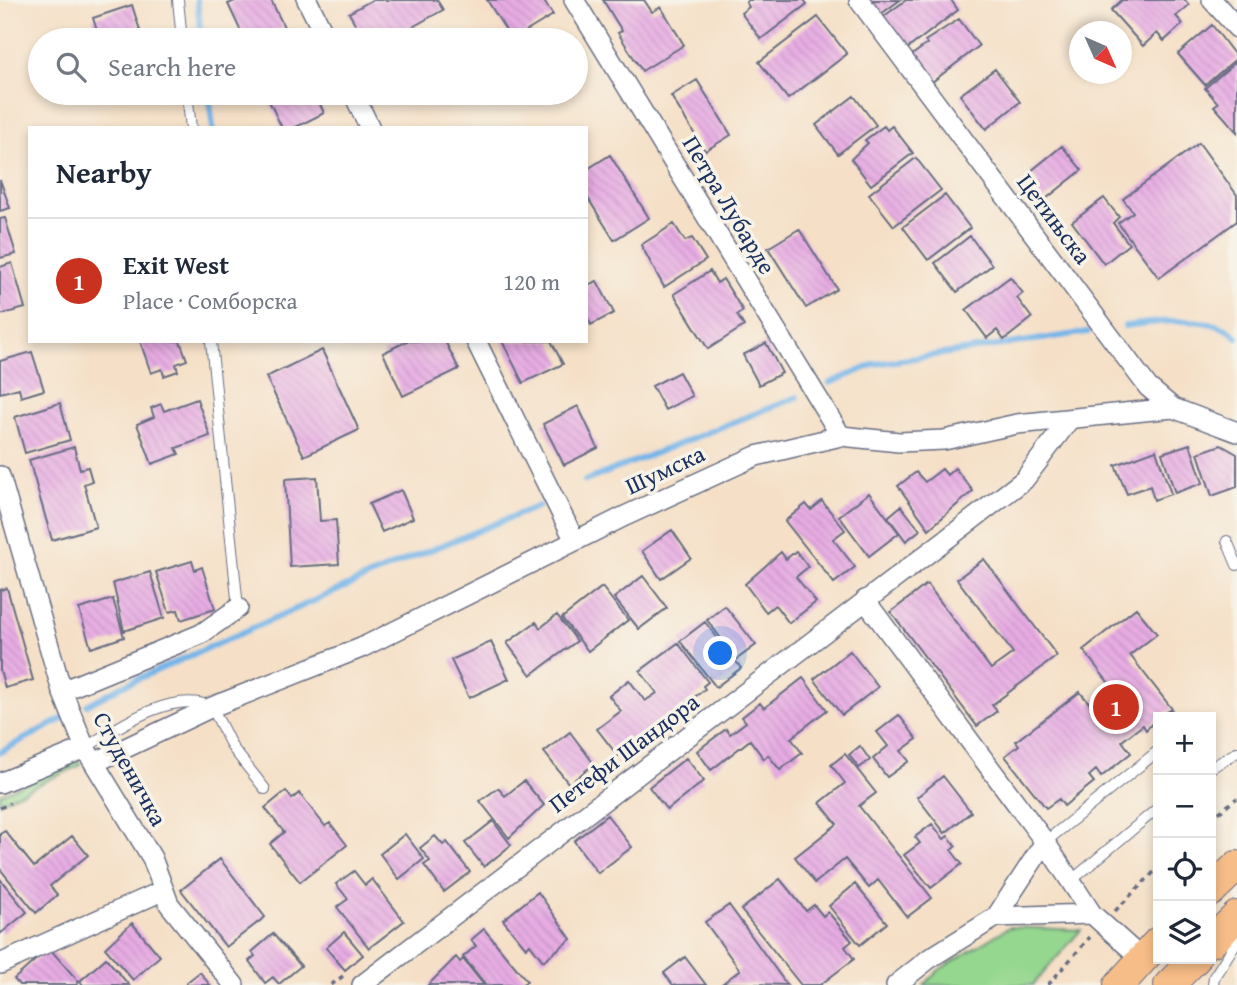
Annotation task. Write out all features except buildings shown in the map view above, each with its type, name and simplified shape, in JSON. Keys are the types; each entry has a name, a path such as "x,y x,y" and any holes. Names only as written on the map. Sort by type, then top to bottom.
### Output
{"main road":[{"path":"1216,886 1237,866"},
{"path":"1216,937 1237,916"},
{"path":"1119,985 1150,951"},
{"path":"1169,985 1190,964"}],"street":[{"path":"307,0 321,28"},
{"name":"Петра Лубарде","path":"574,0 841,436"},
{"name":"Цетињска","path":"859,0 1148,387 1173,408 1237,432"},
{"path":"1212,0 1237,29"},
{"path":"359,105 369,126"},
{"path":"478,343 575,541"},
{"name":"Шумска","path":"0,783 89,755 361,648 575,541 756,456 841,436 899,442 944,440 1017,424 1173,408"},
{"name":"Петефи Шандора","path":"362,985 1024,480 1069,420"},
{"name":"Студеничка","path":"0,476 62,691 89,755 152,859 162,891 234,985"},
{"path":"865,600 1045,842 1092,914 1150,951"},
{"path":"62,691 201,634 238,608"},
{"path":"895,985 930,958 996,917 1045,842"},
{"path":"0,964 162,891"},
{"path":"996,917 1092,914"}],"lane":[{"path":"178,0 181,28"},
{"path":"188,105 191,126"},
{"path":"212,343 238,608"},
{"path":"1227,541 1237,565"},
{"path":"212,707 232,747 265,789"},
{"path":"1216,765 1237,752"},
{"path":"1045,842 1153,755"},
{"path":"1072,880 1153,812"},
{"path":"1213,985 1214,977 1237,941"}],"path":[{"path":"1216,816 1237,798"}],"green space":[{"path":"78,760 81,765 0,802 0,794"},
{"path":"1009,927 1081,930 1033,985 924,985 939,970"}],"waterway":[{"path":"197,0 200,28"},
{"path":"210,105 213,126"},
{"path":"1125,326 1168,321 1200,322 1227,329 1237,337"},
{"path":"830,383 875,364 1088,332"},
{"path":"585,481 797,397"},
{"path":"87,705 122,686 406,560 539,506"},
{"path":"0,752 64,718"}],"place":[{"name":"Exit West","path":"1116,707"}]}
